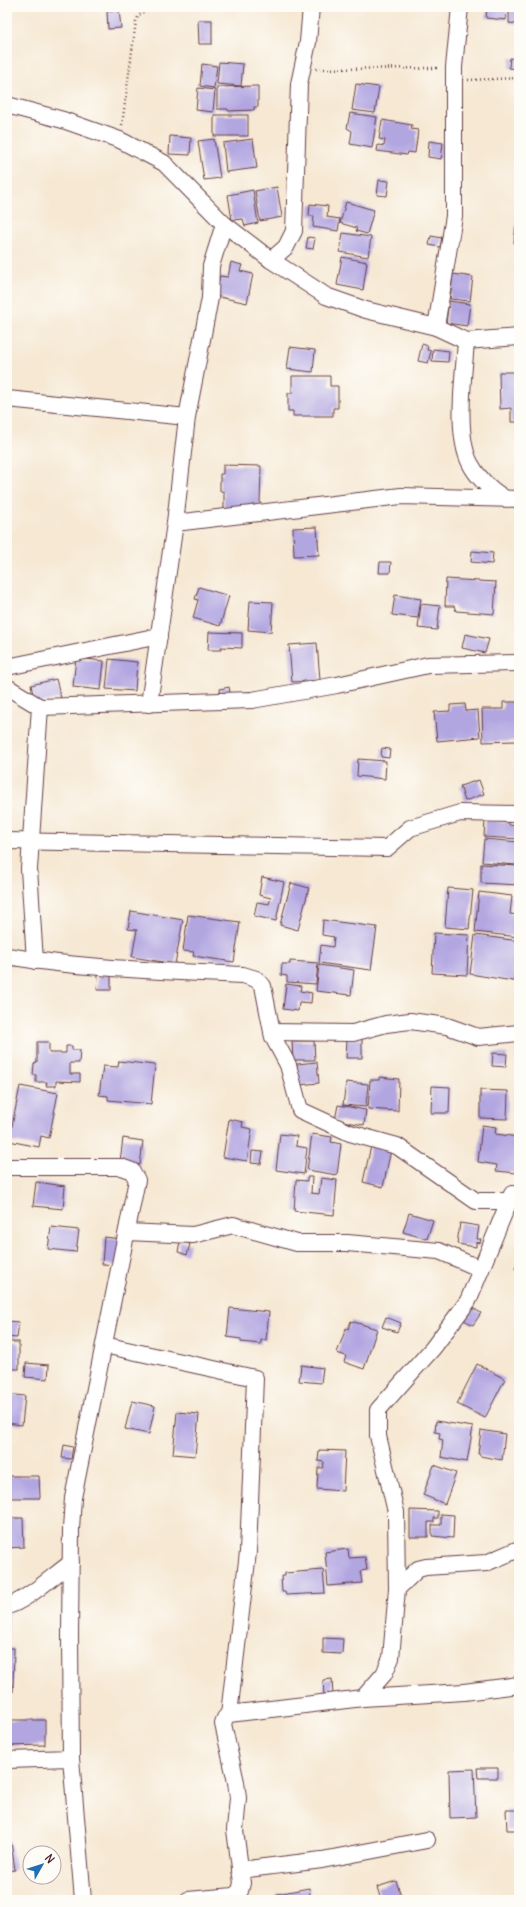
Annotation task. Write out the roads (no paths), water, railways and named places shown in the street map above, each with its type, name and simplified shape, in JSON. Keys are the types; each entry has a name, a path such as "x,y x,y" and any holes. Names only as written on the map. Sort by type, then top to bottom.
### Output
{"street":[{"path":"271,260 286,247 294,232 299,84 308,42 311,7"},
{"path":"436,327 454,216 454,74 460,7"},
{"path":"7,105 63,120 120,140 164,163 224,224 271,260 326,296 366,310 436,327 466,341 519,337"},
{"path":"149,704 175,523 187,417 210,298 211,266 224,224"},
{"path":"466,341 462,433 470,463 484,484 511,499"},
{"path":"7,399 187,417"},
{"path":"175,523 401,496 511,499"},
{"path":"7,667 159,636"},
{"path":"7,688 40,707 252,700 337,685 428,665 519,663"},
{"path":"35,961 29,869 40,707"},
{"path":"7,841 30,843 387,848 410,828 460,813 519,814"},
{"path":"7,956 35,961 136,970 243,975 256,979 263,986 273,1037 288,1065 300,1110 350,1133 397,1146 476,1201 510,1198 468,1301 433,1348 378,1410 378,1436 396,1512 398,1588 391,1658 384,1674 363,1698"},
{"path":"272,1032 353,1034 386,1024 410,1021 447,1026 478,1036 519,1033"},
{"path":"7,1167 121,1167 132,1171 137,1180 73,1498 71,1563 71,1758 83,1900"},
{"path":"127,1232 193,1235 233,1226 297,1243 347,1243 439,1251 481,1269"},
{"path":"104,1345 255,1378 248,1552 229,1714 225,1718 223,1724 236,1782 238,1798 235,1830 242,1883 240,1891 234,1896 188,1900"},
{"path":"398,1588 418,1569 426,1567 486,1563 519,1549"},
{"path":"7,1606 13,1605 28,1596 71,1563"},
{"path":"229,1714 363,1698 464,1692 519,1685"},
{"path":"7,1760 71,1758"},
{"path":"240,1870 322,1860 427,1840"}]}
